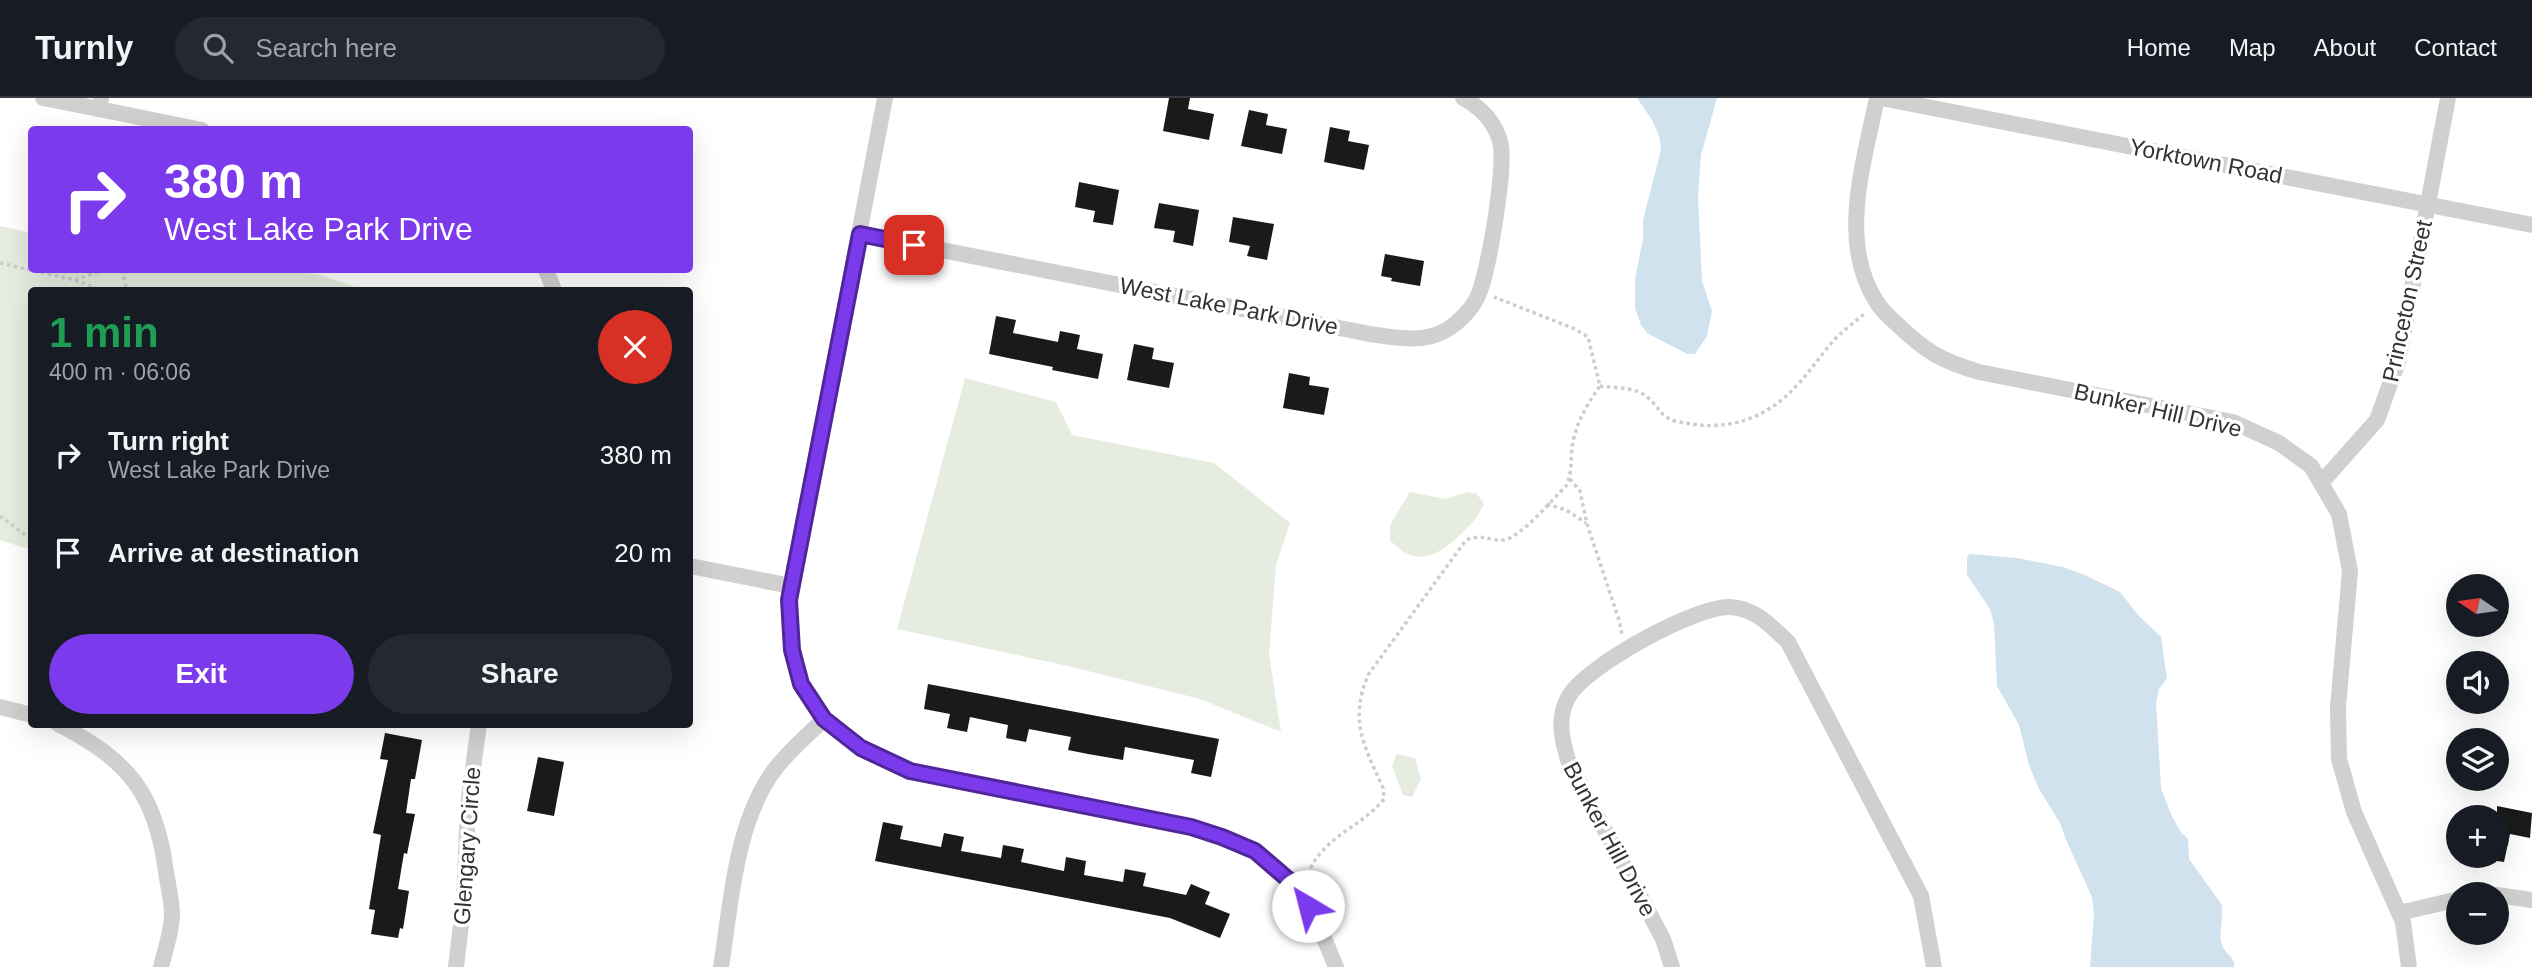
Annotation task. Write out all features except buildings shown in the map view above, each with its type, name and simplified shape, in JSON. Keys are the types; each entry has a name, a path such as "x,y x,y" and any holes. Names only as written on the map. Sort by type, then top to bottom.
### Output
{"street":[{"path":"43,98 100,104 186,126"},
{"path":"885,98 791,586 788,620 801,684 824,719 861,748 910,771 1191,827 1255,851 1297,887 1320,926 1336,967"},
{"name":"West Lake Park Drive","path":"860,234 1370,334 1408,339 1434,335 1448,329 1470,309 1479,292 1500,191 1503,155 1500,140 1486,114 1463,98"},
{"name":"Yorktown Road","path":"1879,98 2532,225"},
{"name":"Bunker Hill Drive","path":"1879,98 1857,202 1857,248 1864,277 1877,303 1920,347 1953,365 1979,372 2233,422 2279,443 2311,466 2339,514 2350,571 2338,707 2339,759 2354,812 2403,922 2409,967"},
{"name":"Princeton Street","path":"2321,483 2377,420 2398,362 2448,98"},
{"path":"693,567 791,586"},
{"name":"Bunker Hill Drive","path":"1672,967 1663,939 1569,763 1561,736 1563,711 1569,696 1579,683 1604,662 1689,618 1715,609 1731,607 1760,616 1788,642 1921,896 1934,967"},
{"path":"0,707 28,714"},
{"path":"721,967 741,844 763,788 776,768 824,719"},
{"path":"66,728 120,764 149,803 163,846 172,915 162,967"},
{"name":"Glengary Circle","path":"456,967 464,899 468,805 478,728"},
{"path":"2509,897 2532,900"},
{"path":"2399,913 2446,901"}],"path":[{"path":"0,264 28,270"},
{"path":"42,273 93,287"},
{"path":"75,280 95,273"},
{"path":"1297,887 1305,880 1317,856 1376,809 1384,799 1383,788 1359,726 1358,712 1368,675 1466,540 1478,535 1505,540 1516,535 1570,480 1573,439 1580,418 1600,386 1588,337 1479,292"},
{"path":"1600,386 1638,391 1648,397 1668,419 1704,426 1734,424 1756,418 1786,396 1838,336 1877,303"},
{"path":"1570,480 1580,491 1587,524 1627,650"},
{"path":"1547,504 1566,510 1587,524"},
{"path":"0,516 28,537"}],"shaded area":[{"path":"0,226 28,232 28,273 300,273 317,274 355,287 28,287 28,549 0,540"},
{"path":"965,378 1056,402 1072,435 1214,463 1290,523 1276,565 1269,654 1281,732 1200,699 1072,667 897,629"},
{"path":"1410,492 1445,499 1468,492 1477,494 1484,504 1471,524 1451,543 1434,554 1417,557 1399,549 1390,540 1390,525"},
{"path":"1397,754 1415,758 1421,779 1412,797 1403,795 1392,766"}],"water":[{"path":"1637,98 1717,98 1701,155 1698,196 1702,281 1712,311 1707,336 1695,354 1687,354 1647,333 1635,308 1635,279 1643,239 1643,220 1661,150 1659,136 1652,120"},
{"path":"1970,554 2017,558 2063,567 2085,575 2120,592 2139,616 2161,637 2167,678 2159,689 2156,703 2161,788 2180,831 2188,839 2189,859 2222,905 2221,942 2233,960 2234,967 2090,967 2094,915 2092,897 2060,823 2038,787 2029,765 2019,725 1997,686 1994,624 1990,609 1967,575 1967,557"}],"route":[{"path":"914,245 860,234 789,600 788,620 792,650 801,684 824,719 861,748 910,771 1191,827 1222,837 1255,851 1297,887 1308,906"}]}
